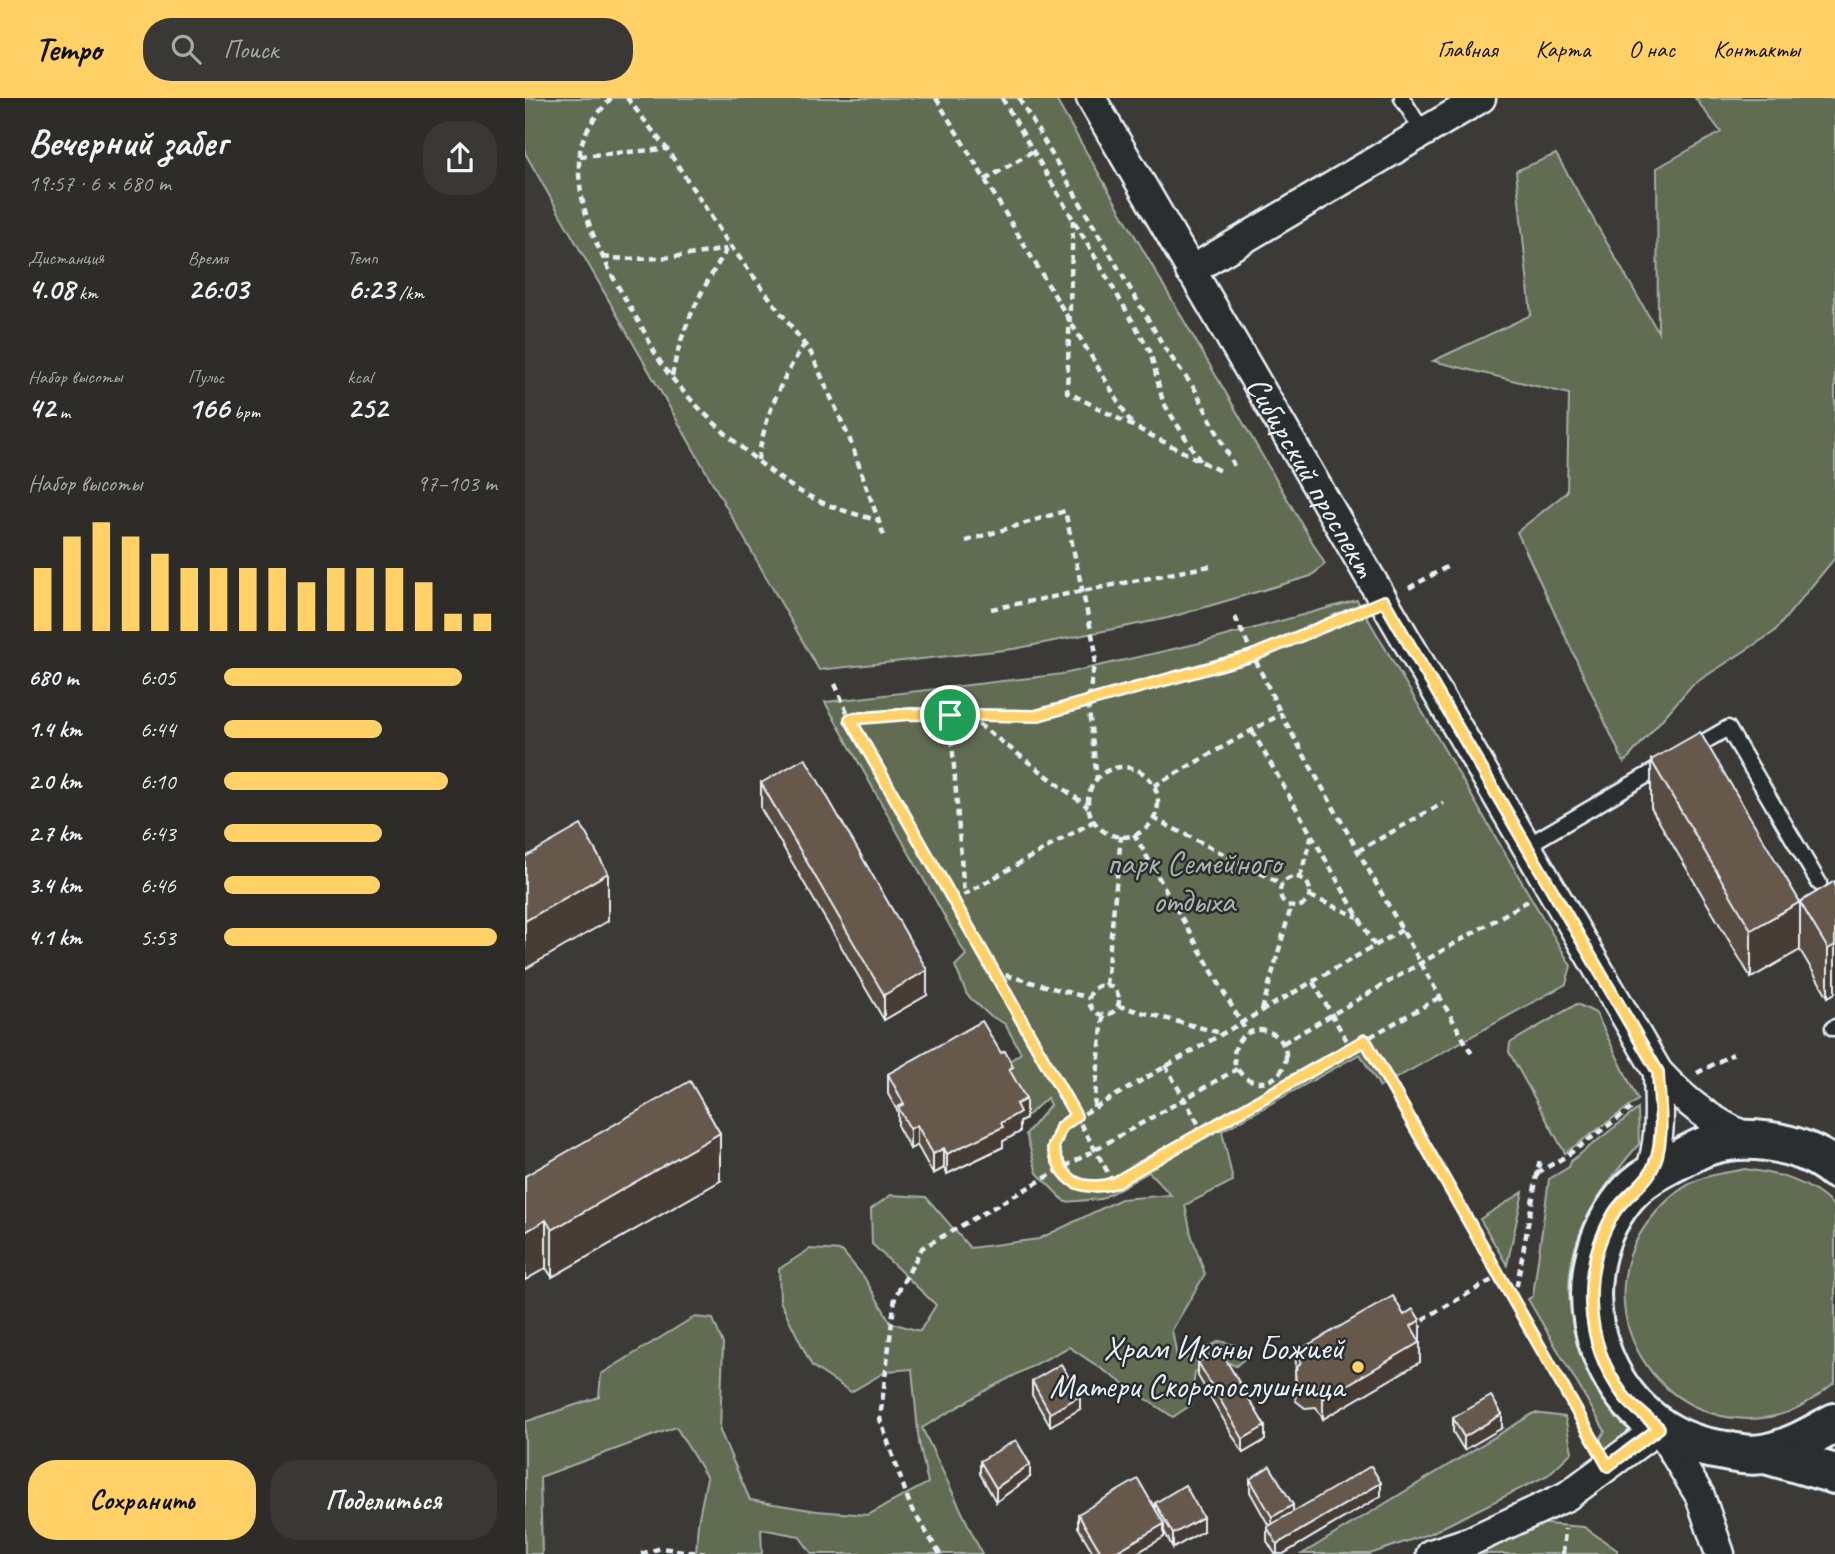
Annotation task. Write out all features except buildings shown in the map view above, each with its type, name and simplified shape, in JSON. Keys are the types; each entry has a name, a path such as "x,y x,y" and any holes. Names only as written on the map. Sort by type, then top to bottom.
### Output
{"main road":[{"name":"Сибирский проспект","path":"1835,1169 1785,1145 1750,1139 1723,1139 1649,1175 1626,1196 1613,1215 1593,1262 1590,1309 1600,1355 1624,1396 1659,1428 1700,1448 1766,1454 1797,1444 1835,1423"},
{"path":"1766,1454 1835,1474"}],"street":[{"name":"Сибирский проспект","path":"1091,98 1528,845 1663,1085 1711,1121 1750,1139"},
{"path":"1190,271 1481,98"},
{"name":"Сибирский проспект","path":"1649,1175 1661,1129 1663,1085"},
{"path":"1431,1554 1471,1541 1567,1496 1659,1428 1700,1496 1720,1554"}],"lane":[{"path":"1402,98 1423,132"},
{"path":"1528,845 1728,727 1819,883"}],"path":[{"path":"611,98 594,117 580,156 579,177 603,257 618,289 672,376 779,478 841,511 878,520"},
{"path":"627,98 667,149 729,247 804,345 850,440 885,539"},
{"path":"936,98 1133,426"},
{"path":"1002,98 1150,351 1163,401 1200,461"},
{"path":"1019,98 1166,350 1196,391 1234,466"},
{"path":"580,156 667,149"},
{"path":"985,180 1033,151"},
{"path":"1073,219 1067,391 1222,472"},
{"path":"603,257 664,259 729,247"},
{"path":"672,376 679,340 708,277 729,247"},
{"path":"758,460 761,440 788,369 804,345"},
{"path":"966,541 1065,511 1096,653 1088,702 1097,779"},
{"path":"850,719 950,715 1035,716 1252,656 1384,601 1450,565"},
{"path":"991,609 1210,566"},
{"path":"1235,617 1281,714 1472,1056"},
{"path":"835,684 850,719 1114,1183"},
{"path":"1154,786 1281,714"},
{"path":"950,715 964,895"},
{"path":"967,715 1089,807"},
{"path":"1252,730 1375,946"},
{"path":"1122,766 1143,773 1154,786 1158,803 1149,825 1134,834 1121,836 1106,832 1094,821 1089,807 1089,793 1097,779 1111,769 1122,766"},
{"path":"1358,851 1443,803"},
{"path":"1153,818 1282,884"},
{"path":"953,901 1094,821"},
{"path":"1134,834 1247,1033"},
{"path":"1300,877 1312,835"},
{"path":"1106,985 1121,836"},
{"path":"1291,877 1300,877 1311,888 1310,896 1299,907 1291,907 1280,896 1282,884 1291,877"},
{"path":"1283,1043 1552,887"},
{"path":"1310,896 1359,917"},
{"path":"1262,1011 1291,907"},
{"path":"1402,930 1076,1116 1061,1127 1055,1138 1053,1148 1062,1169 1080,1185 1097,1188 1114,1183 1440,997"},
{"path":"994,972 1089,998"},
{"path":"1313,981 1351,1048"},
{"path":"1103,1016 1090,1006 1089,998 1092,991 1106,985"},
{"path":"1103,1016 1111,1014 1118,1006 1118,994 1106,985"},
{"path":"1118,1006 1222,1033"},
{"path":"1094,1107 1103,1016"},
{"path":"1267,1030 1283,1043 1286,1062 1273,1078 1253,1081 1237,1069 1235,1049 1247,1033 1267,1030"},
{"path":"1365,1040 1608,1466"},
{"path":"1537,1173 1565,1157 1663,1085 1733,1054"},
{"path":"1165,1065 1203,1132"},
{"path":"940,1554 911,1508 880,1419 895,1297 922,1248 1237,1069"},
{"path":"1273,1078 1279,1089"},
{"path":"1509,1294 1516,1290 1539,1158"},
{"path":"1416,1334 1425,1318 1499,1276"},
{"path":"641,1554 661,1548 706,1554"}],"green space":[{"path":"525,98 1055,98 1325,564 1311,576 1168,618 1014,649 819,670 525,153"},
{"path":"1695,98 1835,98 1835,558 1774,632 1692,685 1624,763 1517,532 1567,492 1569,394 1433,361 1531,315 1516,171 1556,154 1658,332 1657,168 1721,132"},
{"name":"парк Семейного отдыха","path":"1357,600 1571,966 1566,984 1380,1087 1360,1054 1222,1131 1233,1181 1185,1205 1191,1234 1205,1274 1172,1330 1178,1362 1220,1341 1235,1345 1244,1359 1236,1366 1217,1358 1195,1372 1191,1405 1173,1417 1069,1347 992,1387 922,1428 982,1554 812,1554 799,1536 761,1529 762,1554 696,1554 698,1522 707,1478 676,1427 540,1477 542,1554 525,1554 525,1422 599,1397 601,1374 694,1317 713,1319 723,1344 720,1431 750,1500 817,1511 868,1515 928,1483 919,1442 912,1369 887,1371 851,1392 812,1366 780,1301 779,1269 810,1249 842,1251 864,1277 891,1323 920,1331 936,1305 872,1244 871,1209 891,1195 926,1197 970,1248 1039,1239 1121,1199 1171,1195 1149,1172 1101,1199 1065,1202 1037,1173 1026,1134 1050,1105 1047,1098 1028,1115 999,1130 977,1084 1021,1053 1005,1024 989,1015 967,995 955,966 966,955 825,702 1063,674 1200,643"},
{"path":"1577,1004 1596,1013 1638,1100 1565,1153 1509,1052 1510,1043"},
{"path":"1638,1109 1639,1144 1605,1187 1591,1211 1572,1260 1569,1286 1571,1314 1585,1353 1635,1428 1626,1444 1607,1458 1599,1441 1605,1431 1528,1299 1533,1296 1549,1179 1569,1167 1571,1161"},
{"path":"1745,1169 1770,1173 1805,1185 1835,1207 1835,1382 1805,1404 1770,1417 1729,1417 1693,1406 1664,1385 1641,1357 1627,1323 1624,1287 1632,1251 1653,1216 1675,1194 1696,1181"},
{"path":"1523,1192 1507,1265 1480,1219"},
{"path":"1534,1413 1565,1417 1572,1452 1548,1475 1431,1533 1370,1554 1302,1554"},
{"path":"1534,1523 1584,1527 1617,1550 1617,1554 1473,1554"}],"place":[{"name":"Храм Иконы Божией Матери Скоропослушница","path":"1358,1367"}],"route":[{"path":"1384,601 1658,1072 1661,1129 1657,1152 1649,1175 1626,1196 1613,1215 1593,1262 1590,1309 1600,1355 1624,1396 1659,1428 1608,1466 1365,1040 1114,1183 1097,1188 1080,1185 1070,1179 1062,1169 1053,1148 1061,1127 1076,1116 850,719 910,714 950,715 1035,716 1252,656 1384,601"}]}
